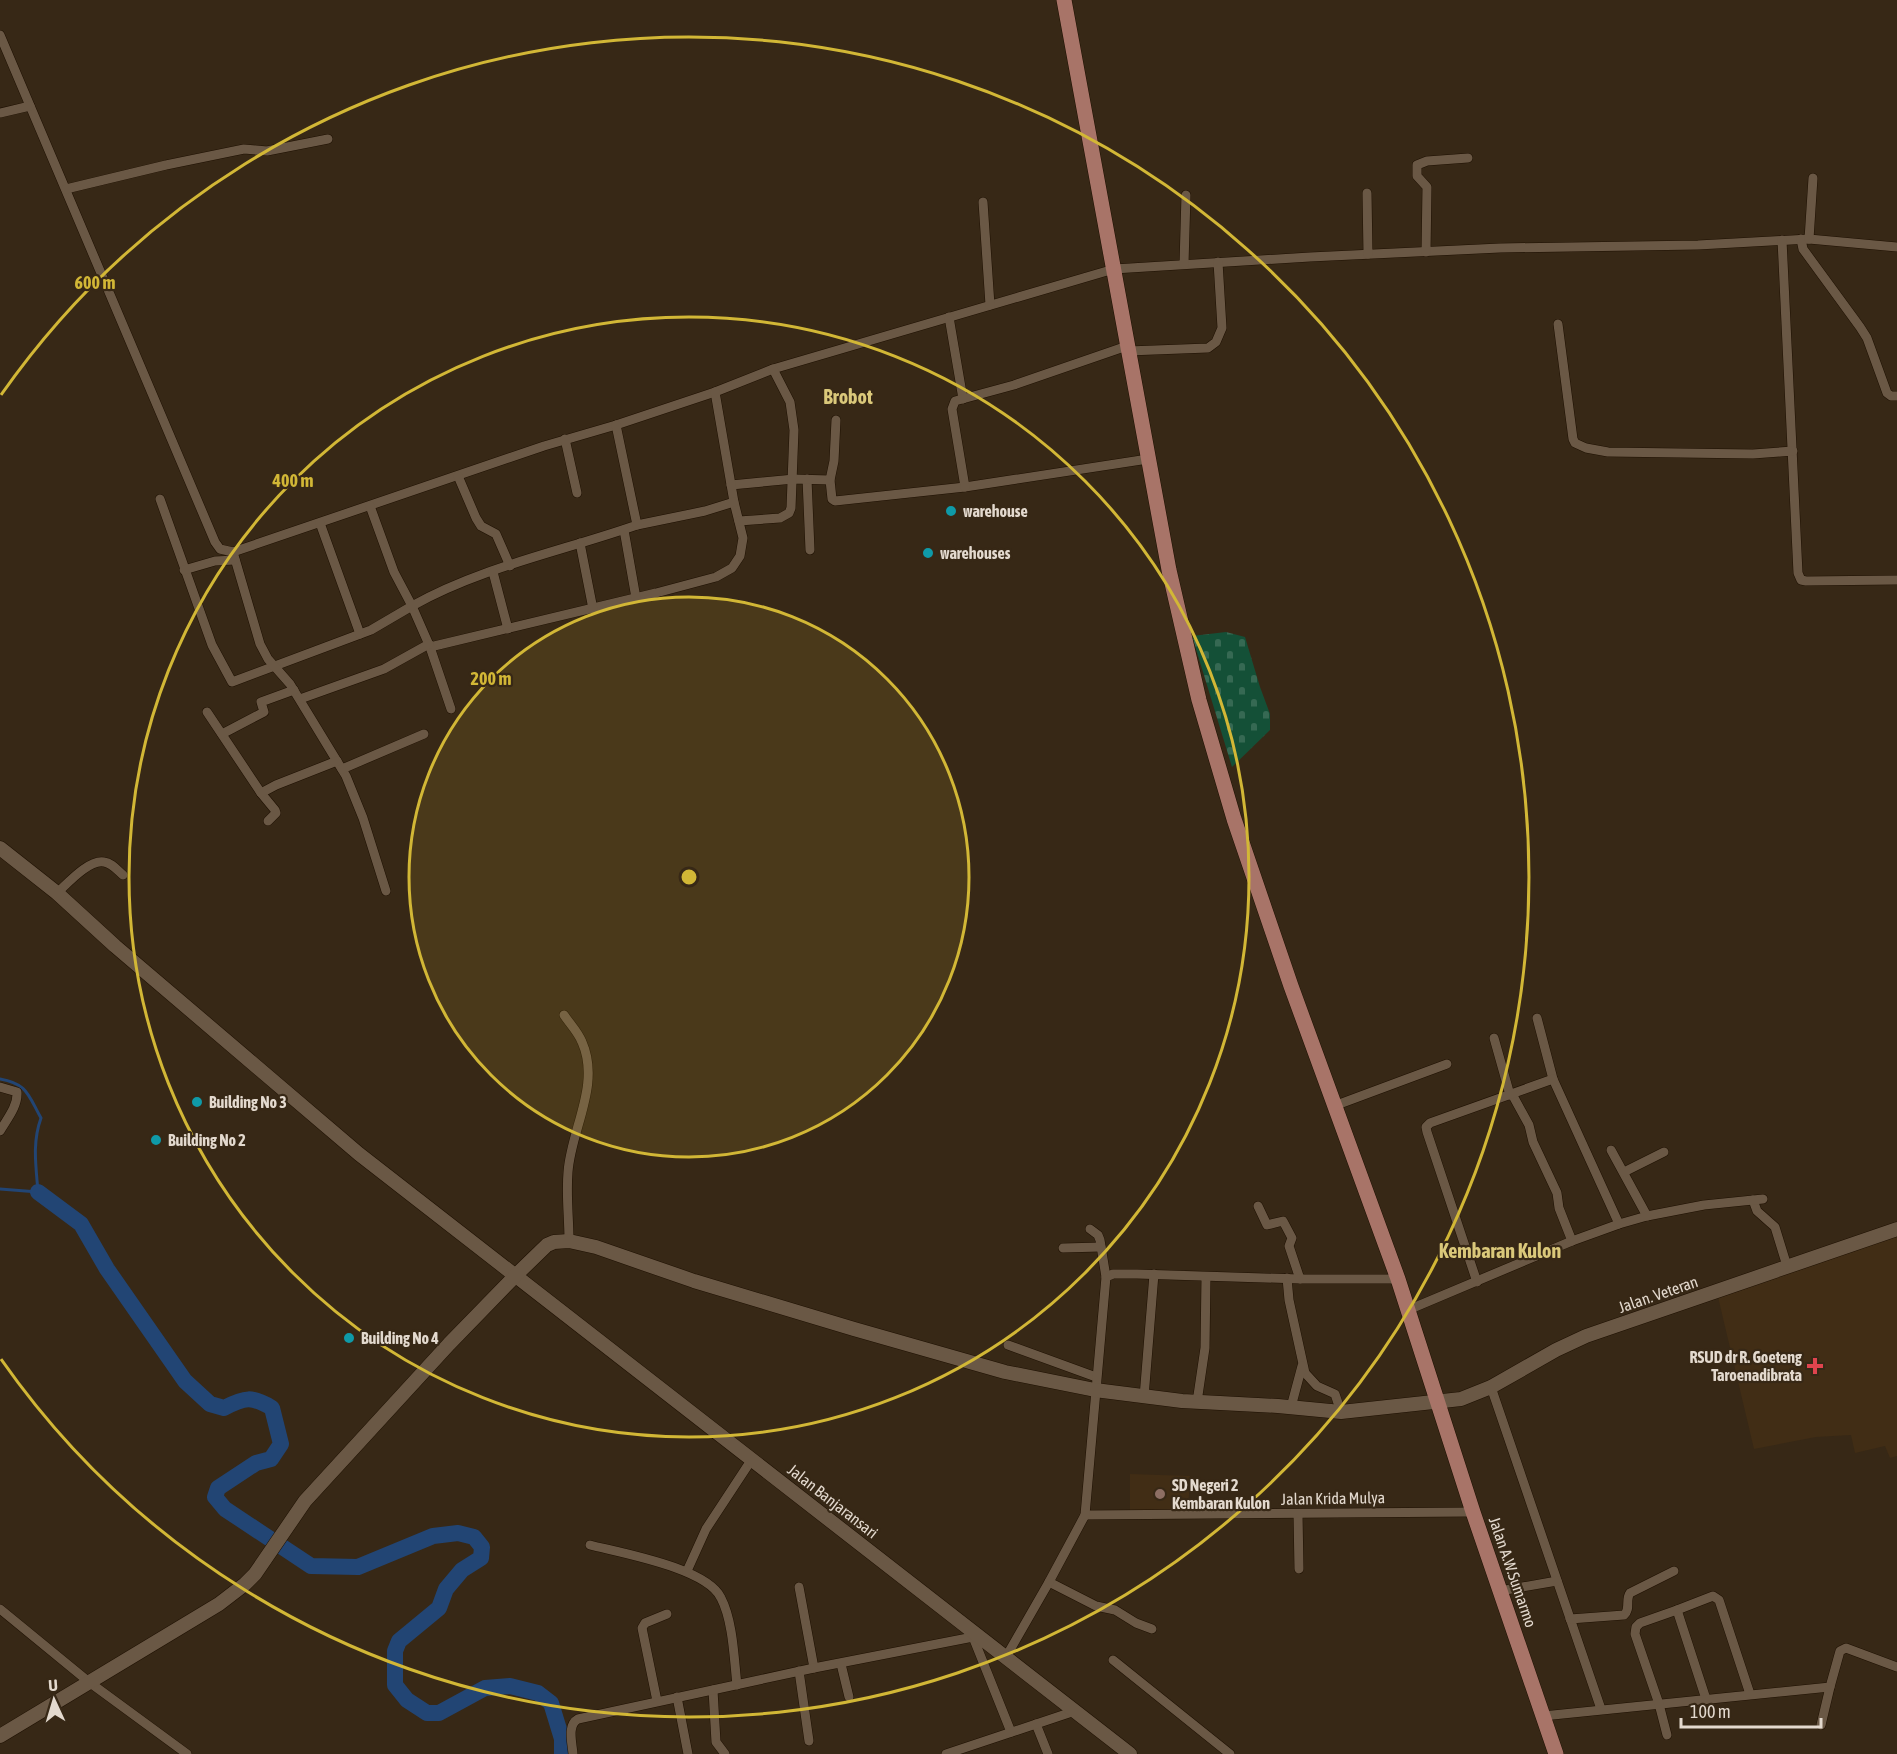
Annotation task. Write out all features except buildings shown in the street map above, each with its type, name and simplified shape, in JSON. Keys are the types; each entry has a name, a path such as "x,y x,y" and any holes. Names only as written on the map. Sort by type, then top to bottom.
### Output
{"main road":[{"name":"Jalan A.W.Sumarmo","path":"1064,0 1169,570 1199,700 1234,819 1334,1106 1398,1280 1473,1512 1556,1754"}],"street":[{"path":"0,35 215,542 220,549 234,556 261,644 273,666 294,690 340,765 363,818 386,891"},
{"path":"0,113 30,106"},
{"path":"66,189 244,149 267,151 328,139"},
{"path":"1426,252 1428,189 1417,176 1417,165 1426,161 1468,158"},
{"path":"1814,178 1803,249 1864,332 1887,393 1897,396"},
{"path":"1367,193 1368,254"},
{"path":"1184,264 1186,195"},
{"path":"983,202 990,305"},
{"path":"184,570 234,556 320,523 565,439 616,425 715,392 773,369 1114,268 1368,254 1698,245 1805,239 1897,248"},
{"path":"1782,240 1798,573 1801,580 1806,581 1897,580"},
{"path":"965,487 952,410 955,401 1128,349 1208,348 1216,342 1222,328 1218,262"},
{"path":"949,318 963,399"},
{"path":"1558,324 1573,439 1578,445 1608,452 1753,454 1793,451"},
{"path":"739,521 786,515 791,508 794,479 794,429 790,402 773,369"},
{"path":"300,699 384,669 430,646 636,598 716,577 732,568 743,549 743,538 734,502 715,392"},
{"path":"836,420 834,461 830,480 832,499 835,501 965,487 1148,459"},
{"path":"616,425 637,525"},
{"path":"565,439 577,493"},
{"path":"458,476 476,518 481,525 496,534 510,566"},
{"path":"731,485 794,479 830,480"},
{"path":"807,479 810,550"},
{"path":"160,500 212,645 229,681 236,682 371,630 435,593 493,572 637,525 705,511 734,502"},
{"path":"370,506 394,572 430,646 451,709"},
{"path":"320,523 360,634"},
{"path":"624,530 636,598"},
{"path":"580,543 593,609"},
{"path":"493,572 508,629"},
{"path":"222,734 264,712 261,702 294,690"},
{"path":"207,712 261,793 276,811 268,821"},
{"path":"261,793 276,784 340,765 424,734"},
{"name":"Jalan Banjaransari","path":"0,848 57,893 115,946 188,1006 350,1147 752,1459 975,1636 1006,1657 1130,1754"},
{"path":"57,893 88,866 98,862 111,864 123,875"},
{"path":"0,1736 232,1595 255,1574 295,1513 327,1475 449,1344 547,1245 569,1241 568,1172 573,1141 586,1094 588,1067 581,1039 564,1015"},
{"path":"1537,1018 1553,1079 1619,1224"},
{"path":"1494,1038 1511,1094 1528,1125 1533,1142 1557,1193 1559,1208 1572,1241"},
{"path":"1334,1106 1447,1064"},
{"path":"1477,1282 1426,1127 1430,1123 1553,1079"},
{"path":"0,1087 14,1090 17,1097 0,1131"},
{"path":"1611,1150 1647,1216"},
{"path":"1624,1172 1664,1152"},
{"path":"1408,1310 1572,1241 1619,1224 1704,1204 1763,1198"},
{"path":"1753,1200 1757,1211 1773,1224 1777,1231 1787,1266"},
{"path":"1258,1206 1267,1225 1283,1221 1292,1238 1289,1246 1300,1279"},
{"path":"1006,1657 1085,1515 1106,1277 1098,1235 1089,1229"},
{"name":"Jalan. Veteran","path":"569,1241 596,1247 693,1281 1005,1372 1096,1384 1144,1397 1341,1412 1461,1399 1491,1387 1556,1350 1586,1336 1897,1229"},
{"path":"1063,1248 1101,1247"},
{"path":"1106,1277 1113,1274 1154,1274 1398,1280"},
{"path":"1144,1397 1154,1274"},
{"path":"1197,1402 1205,1348 1206,1277"},
{"path":"1287,1278 1302,1366 1309,1379 1317,1386 1335,1394 1341,1412"},
{"path":"1008,1345 1096,1384"},
{"path":"1291,1407 1302,1366"},
{"path":"1491,1387 1601,1709"},
{"path":"687,1571 706,1529 752,1459"},
{"name":"Jalan Krida Mulya","path":"1085,1515 1473,1512"},
{"path":"1298,1514 1299,1569"},
{"path":"590,1545 687,1571 711,1585 722,1599 737,1685"},
{"path":"1570,1619 1623,1615 1628,1610 1627,1598 1630,1593 1674,1571"},
{"path":"1500,1591 1557,1581"},
{"path":"1049,1582 1096,1606 1115,1610 1136,1623 1152,1629"},
{"path":"799,1587 814,1668"},
{"path":"1667,1735 1635,1634 1636,1627 1640,1623 1710,1597 1717,1597 1750,1694"},
{"path":"0,1609 89,1682 187,1754"},
{"path":"1677,1610 1706,1699"},
{"path":"657,1701 642,1628 645,1623 667,1614"},
{"path":"573,1754 571,1727 575,1719 975,1636 1011,1732"},
{"path":"1821,1725 1840,1651 1843,1648 1848,1647 1897,1667"},
{"path":"1113,1660 1230,1754"},
{"path":"841,1664 849,1697"},
{"path":"799,1671 809,1742"},
{"path":"1543,1716 1830,1687"},
{"path":"713,1690 716,1742 725,1754"},
{"path":"677,1697 688,1754"},
{"path":"946,1754 1075,1711"},
{"path":"1036,1724 1048,1754"}],"shaded area":[{"name":"RSUD dr R. Goeteng Taroenadibrata","path":"1897,1234 1897,1456 1890,1458 1885,1446 1855,1453 1851,1435 1816,1437 1754,1449 1718,1297"},
{"name":"SD Negeri 2 Kembaran Kulon","path":"1130,1474 1190,1476 1188,1513 1130,1512"}],"green space":[{"path":"1226,632 1245,637 1270,714 1270,730 1232,767 1192,636"}],"waterway":[{"path":"0,1079 22,1087 41,1118 36,1146 38,1192 0,1189"},
{"path":"38,1192 81,1224 107,1269 185,1381 210,1404 224,1408 248,1399 259,1401 272,1408 281,1444 271,1459 256,1463 218,1488 215,1497 225,1509 311,1566 358,1567 433,1536 458,1533 474,1537 482,1547 481,1558 462,1570 446,1589 439,1608 399,1641 395,1651 395,1685 407,1700 427,1713 439,1713 485,1688 510,1686 538,1693 551,1703 562,1739 562,1754"}],"place":[{"name":"warehouse","path":"951,511"},
{"name":"warehouses","path":"928,553"},
{"name":"Building No 3","path":"197,1102"},
{"name":"Building No 2","path":"156,1140"},
{"name":"Building No 4","path":"349,1338"},
{"name":"RSUD dr R. Goeteng Taroenadibrata","path":"1815,1366"},
{"name":"SD Negeri 2 Kembaran Kulon","path":"1160,1494"}],"district":[{"name":"Brobot","path":"848,396"},
{"name":"Kembaran Kulon","path":"1500,1250"}]}
